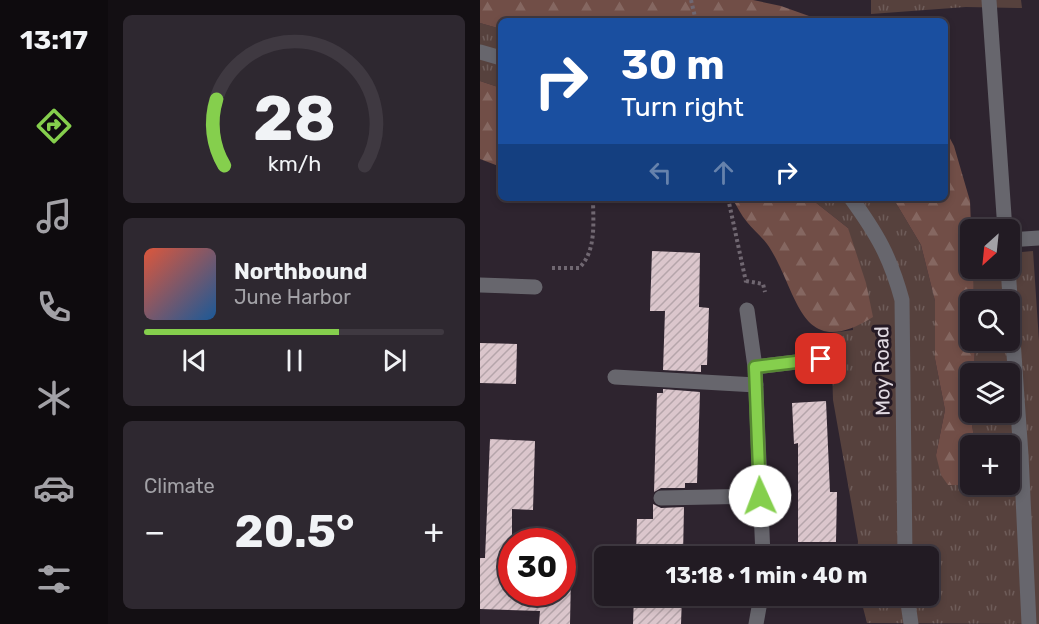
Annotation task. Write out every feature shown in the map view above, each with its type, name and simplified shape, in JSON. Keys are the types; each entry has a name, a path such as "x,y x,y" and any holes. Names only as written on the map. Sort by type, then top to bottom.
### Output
{"street":[{"path":"989,0 1004,219"},
{"path":"480,52 498,57"},
{"name":"Moy Road","path":"853,201 878,234 893,268 902,300 905,546"},
{"path":"1020,239 1039,238"},
{"path":"1009,279 1021,455 1029,624"},
{"path":"480,285 535,287"},
{"path":"747,310 755,367 762,546"},
{"path":"755,367 821,359"},
{"path":"615,377 756,385"},
{"path":"661,498 760,496"},
{"path":"756,624 759,606"},
{"path":"908,606 911,624"}],"path":[{"path":"691,0 695,18"},
{"path":"535,287 538,268 579,268 588,260 592,243 593,201"},
{"path":"729,201 746,281"}],"green space":[{"path":"480,0 753,0 781,6 815,18 498,18 498,28 480,23"},
{"path":"871,0 1021,0 1022,8 966,7 871,14"},
{"path":"480,23 498,28 498,87 480,81"},
{"path":"480,81 498,87 498,166 480,159"},
{"path":"948,135 954,146 970,201 971,219 960,219 960,279 973,279 974,291 960,291 960,351 975,351 974,363 960,363 960,423 972,423 974,435 960,435 960,485 948,485 941,475 936,455 945,410 935,359 935,301 921,245 895,201 948,201"},
{"path":"734,201 814,201 848,228 866,283 873,317 849,329 831,332 816,328 806,318 797,303 769,246 745,219"},
{"path":"814,201 895,201 921,245 935,301 935,359 945,410 936,455 960,478 960,495 1020,495 1020,435 973,435 972,423 1020,423 1020,363 974,363 975,351 1020,351 1020,291 973,291 973,279 1020,279 1020,252 1033,251 1039,341 1039,624 867,623 863,606 939,606 939,546 858,546 833,400 831,333 853,330 848,228"}],"building":[{"path":"652,251 700,253 699,307 709,308 707,365 701,365 701,372 663,370 665,311 650,311"},
{"path":"480,343 517,344 516,384 480,383"},
{"path":"663,389 700,392 697,483 685,483 685,488 661,488 654,492 657,393 663,393"},
{"path":"826,401 830,492 837,492 836,542 798,542 798,443 794,444 792,403"},
{"path":"490,439 535,441 533,510 512,509 512,528 498,528 498,606 570,606 570,624 539,624 540,611 480,609 480,558 485,558"},
{"path":"653,504 661,508 684,507 683,546 636,546 637,519 653,519"},
{"path":"634,606 682,606 681,624 633,624"}],"route":[{"path":"760,496 755,367 821,359"}]}
